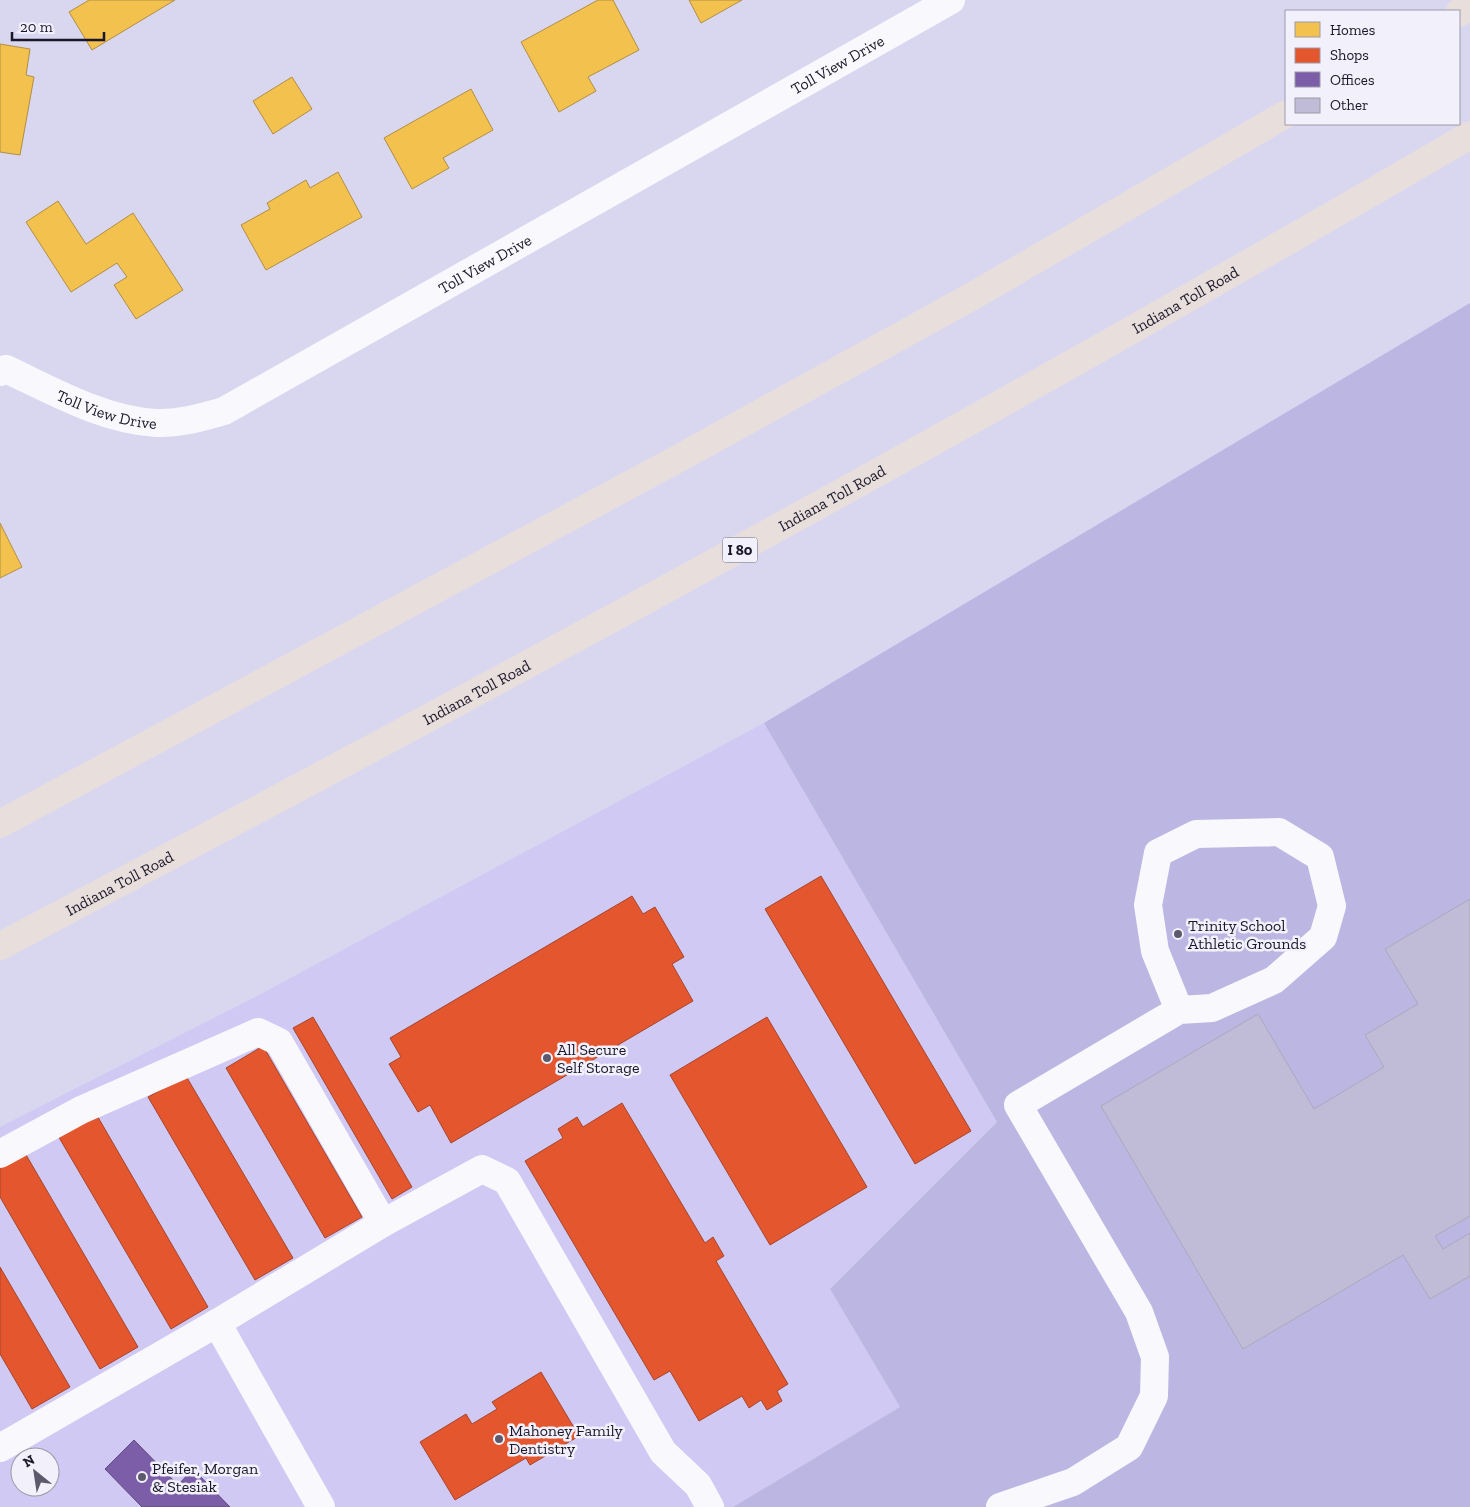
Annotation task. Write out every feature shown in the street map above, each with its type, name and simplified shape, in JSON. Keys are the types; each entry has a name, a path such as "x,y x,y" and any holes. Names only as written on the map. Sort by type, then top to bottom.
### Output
{"highway":[{"path":"0,824 664,467 963,302 1285,115"},
{"name":"Indiana Toll Road","path":"0,946 371,751 715,563 1203,291 1470,135"}],"street":[{"name":"Toll View Drive","path":"2,366 70,398 123,419 157,423 191,420 224,411 951,0"},
{"path":"1000,1507 1073,1482 1129,1447 1154,1396 1155,1357 1139,1312 1018,1105 1179,1010 1212,1008 1274,980 1322,937 1332,906 1320,857 1279,832 1196,834 1158,853 1148,905 1155,951 1179,1010"},
{"path":"0,1154 81,1110 258,1032 279,1042 383,1223"},
{"path":"0,1448 217,1323 383,1223 482,1169 507,1181 663,1452 698,1485 710,1507"},
{"path":"217,1323 321,1507"}],"shaded area":[{"name":"Trinity School Athletic Grounds","path":"1470,303 1470,1507 733,1507 900,1407 830,1289 997,1122 764,723"},
{"name":"All Secure Self Storage","path":"764,723 997,1122 830,1289 900,1407 733,1507 0,1507 0,1127 261,994"}],"building: Homes":[{"path":"89,0 175,0 92,50 69,12"},
{"path":"598,0 613,0 639,50 588,77 596,91 559,112 521,42"},
{"path":"689,0 742,0 701,23"},
{"path":"0,44 30,49 26,75 34,77 20,155 0,152"},
{"path":"292,77 312,109 273,134 253,101"},
{"path":"471,89 493,130 443,158 449,168 412,189 384,138"},
{"path":"338,172 362,217 266,270 241,225 270,209 267,203 306,180 310,188"},
{"path":"58,201 86,244 133,213 183,290 136,319 114,285 127,277 117,263 71,292 26,222"},
{"path":"0,523 22,567 0,578"}],"building: Shops":[{"path":"821,876 971,1131 915,1164 765,909"},
{"path":"632,896 643,914 655,907 684,957 672,964 693,1001 451,1143 430,1105 418,1112 389,1064 401,1057 390,1038"},
{"path":"313,1017 412,1187 392,1199 293,1028"},
{"path":"767,1017 867,1187 770,1245 670,1075"},
{"path":"263,1046 362,1217 325,1238 226,1068"},
{"path":"186,1076 293,1258 255,1280 148,1097"},
{"path":"622,1103 705,1243 713,1237 724,1256 716,1261 788,1384 777,1391 782,1401 767,1410 761,1400 749,1408 742,1396 699,1421 670,1371 654,1380 525,1161 563,1138 558,1129 577,1117 583,1127"},
{"path":"95,1112 208,1307 171,1329 57,1134"},
{"path":"25,1153 138,1347 100,1369 0,1197 0,1167"},
{"path":"0,1267 70,1387 32,1409 0,1354"},
{"name":"Mahoney Family Dentistry","path":"541,1372 579,1436 530,1465 526,1458 455,1500 420,1442 466,1414 472,1424 497,1409 492,1402"}],"building: Offices":[{"name":"Pfeifer, Morgan & Stesiak","path":"134,1440 178,1485 193,1469 230,1507 142,1507 105,1469"}],"building: Other":[{"path":"1470,899 1470,1216 1435,1236 1443,1249 1470,1233 1470,1276 1430,1299 1403,1255 1243,1349 1101,1106 1258,1014 1314,1109 1384,1067 1365,1035 1418,1004 1385,949"}],"place":[{"name":"Trinity School Athletic Grounds","path":"1178,934"},
{"name":"All Secure Self Storage","path":"547,1058"},
{"name":"Mahoney Family Dentistry","path":"499,1439"},
{"name":"Pfeifer, Morgan & Stesiak","path":"142,1477"}]}
